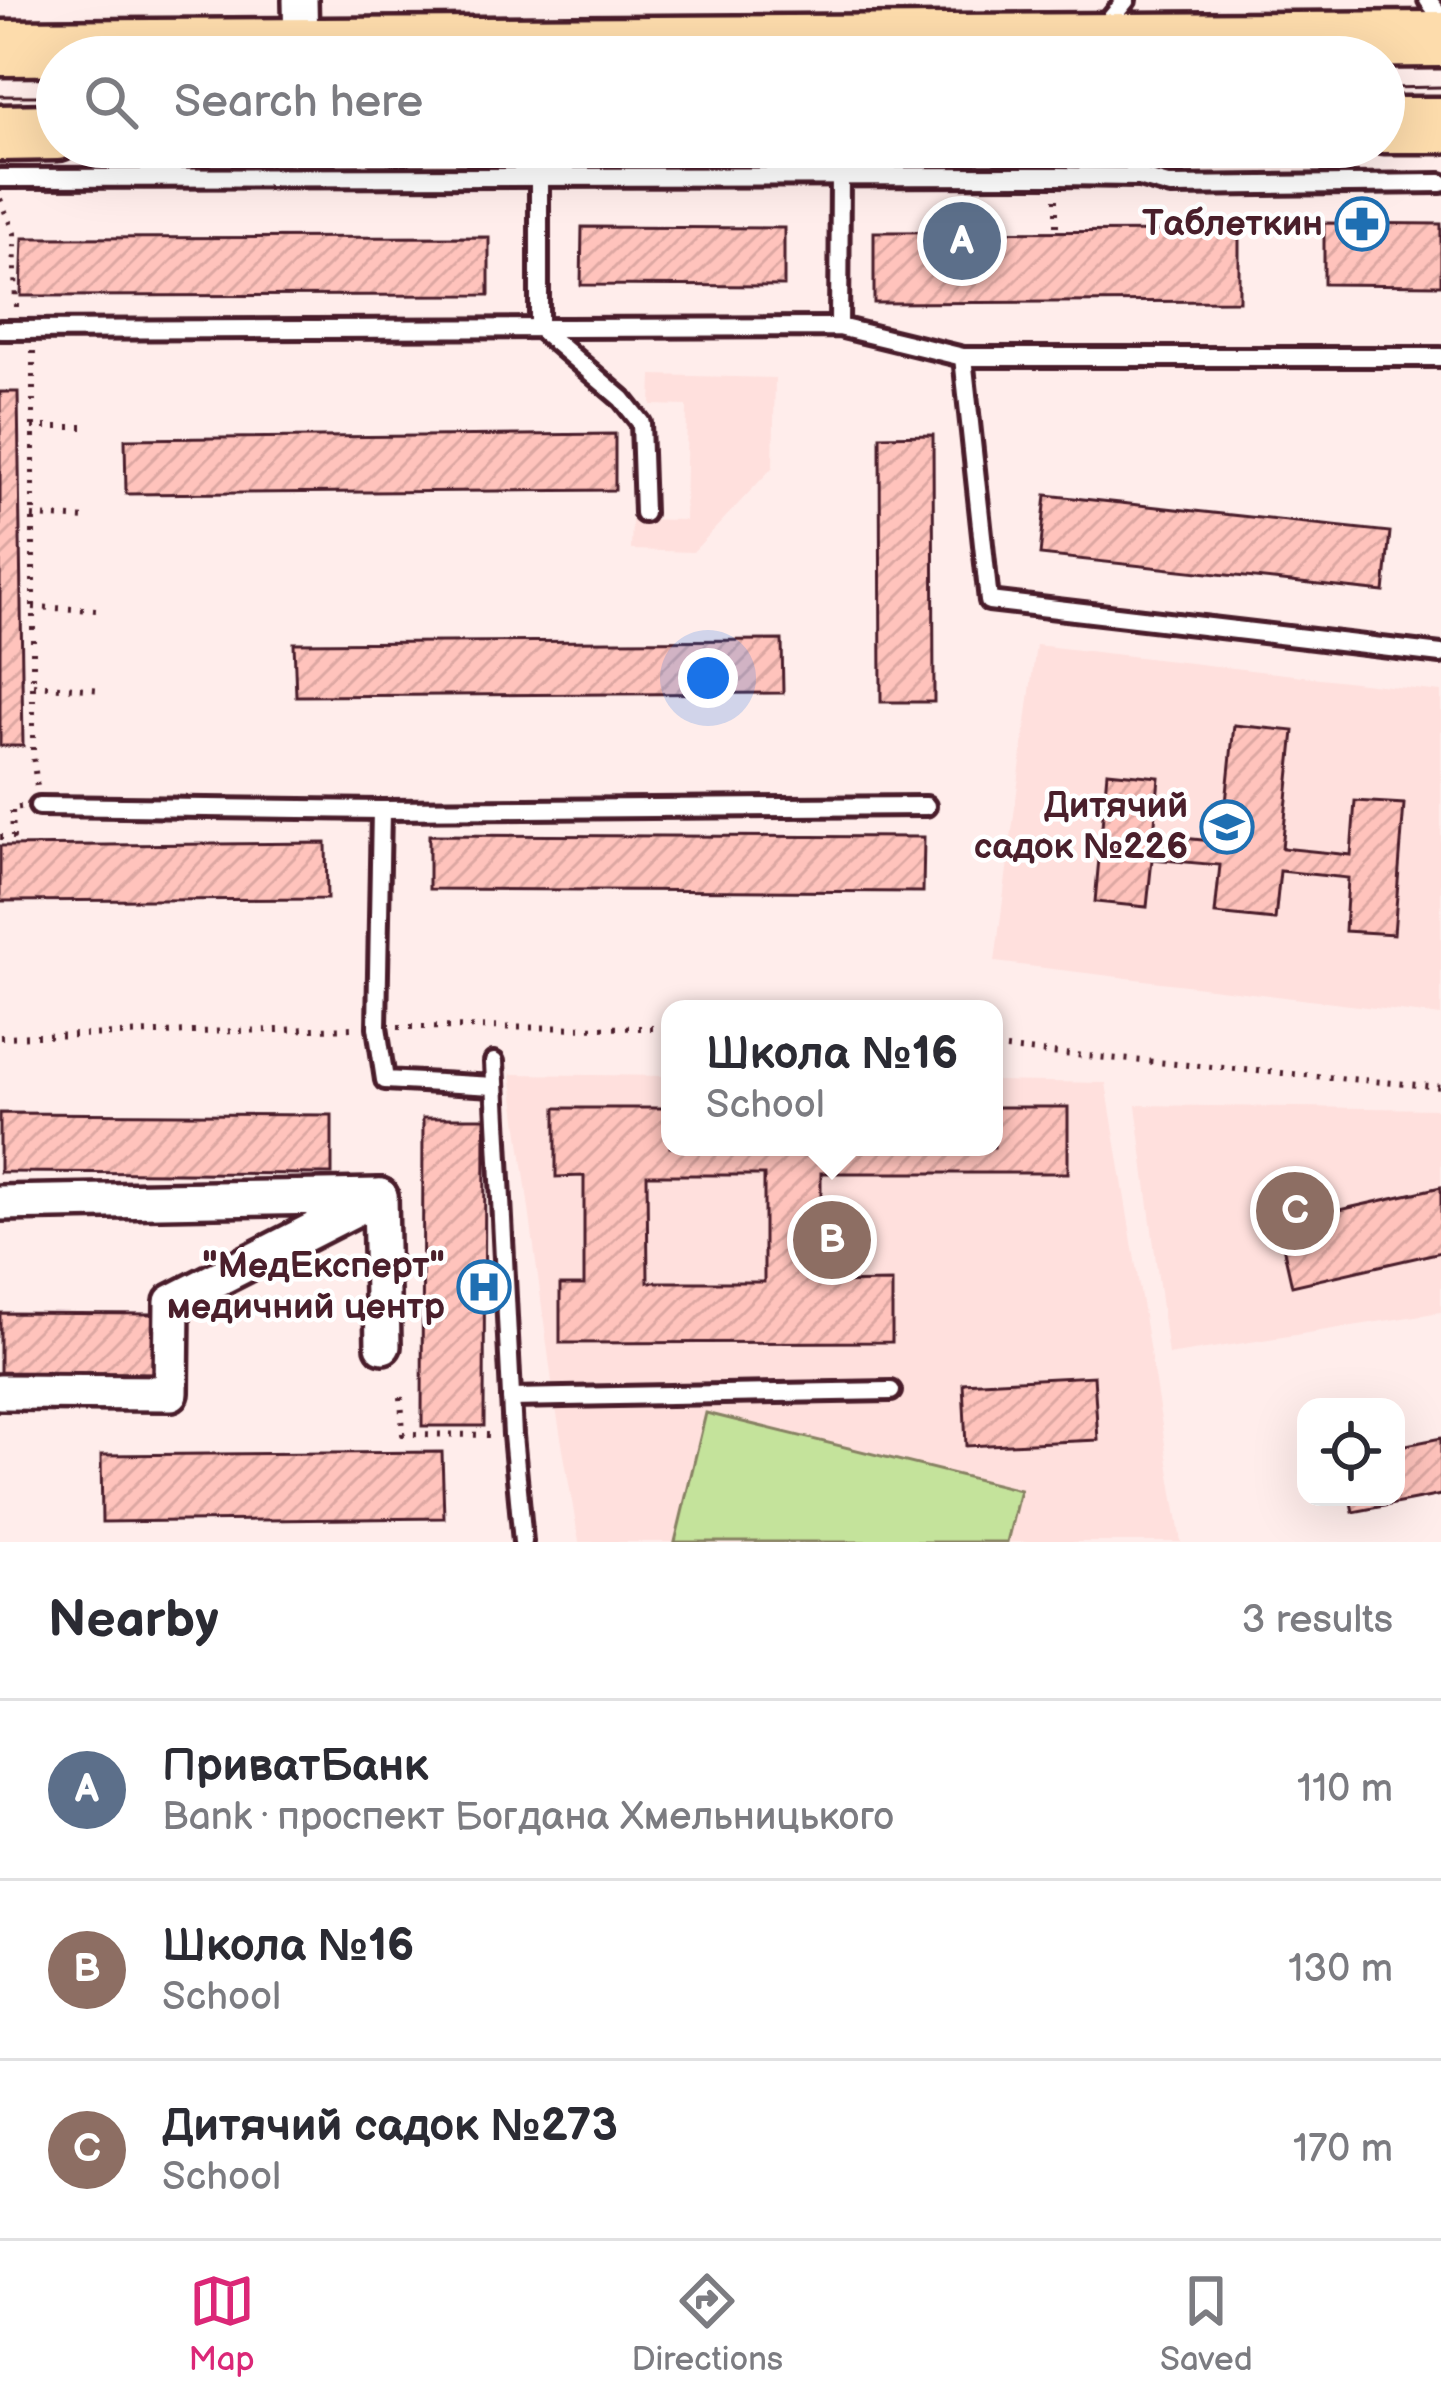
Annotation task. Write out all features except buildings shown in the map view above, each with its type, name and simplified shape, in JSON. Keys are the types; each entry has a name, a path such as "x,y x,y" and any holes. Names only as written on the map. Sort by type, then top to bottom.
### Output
{"main road":[{"path":"258,36 473,36"},
{"path":"1405,39 1441,39"},
{"path":"0,48 36,46"},
{"path":"1405,125 1441,125"},
{"path":"0,133 36,132"}],"street":[{"path":"0,1203 380,1196"},
{"path":"380,1196 383,1346"},
{"path":"0,1392 171,1393 172,1302 380,1196"}],"lane":[{"path":"1089,36 1103,28 1126,0"},
{"path":"1428,0 1441,17"},
{"path":"838,327 840,176"},
{"path":"0,178 1139,176 1171,186 1441,183"},
{"path":"539,177 539,328 622,399 641,423 644,513"},
{"path":"17,330 838,327 962,356 1441,357"},
{"path":"962,356 989,601 1441,654"},
{"path":"39,806 381,810 926,806"},
{"path":"381,810 377,1027 385,1080 494,1086"},
{"path":"494,1062 523,1542"},
{"path":"512,1398 891,1390"}],"path":[{"path":"1056,176 1056,232"},
{"path":"0,199 14,232 17,330 32,427 33,755 39,806 12,808 13,837 0,837"},
{"path":"32,427 86,427"},
{"path":"32,516 90,519"},
{"path":"33,607 96,610"},
{"path":"33,686 102,690"},
{"path":"377,1027 661,1028"},
{"path":"0,1037 347,1028"},
{"path":"1003,1049 1441,1087"},
{"path":"400,1397 403,1434 513,1436"}],"shaded area":[{"path":"652,375 775,378 773,467 693,552 631,550 632,519 685,520 687,406 651,405"},
{"name":"Дитячий садок №226","path":"1036,645 1441,692 1441,1016 995,962"},
{"path":"511,1074 661,1076 661,1156 1003,1156 1003,1081 1106,1083 1181,1542 579,1542 554,1397"},
{"path":"1136,1105 1441,1109 1441,1312 1168,1355"}],"green space":[{"path":"706,1413 1020,1490 1007,1542 675,1542"}],"tram line":[{"path":"1405,88 1441,87"},
{"path":"0,96 36,96"}],"place":[{"name":"Таблеткин","path":"1362,224"},
{"name":"ПриватБанк","path":"962,241"},
{"name":"Дитячий садок №226","path":"1227,827"},
{"name":"Дитячий садок №273","path":"1295,1211"},
{"name":"Школа №16","path":"832,1240"},
{"name":"\"МедЕксперт\" медичний центр","path":"484,1287"}]}
